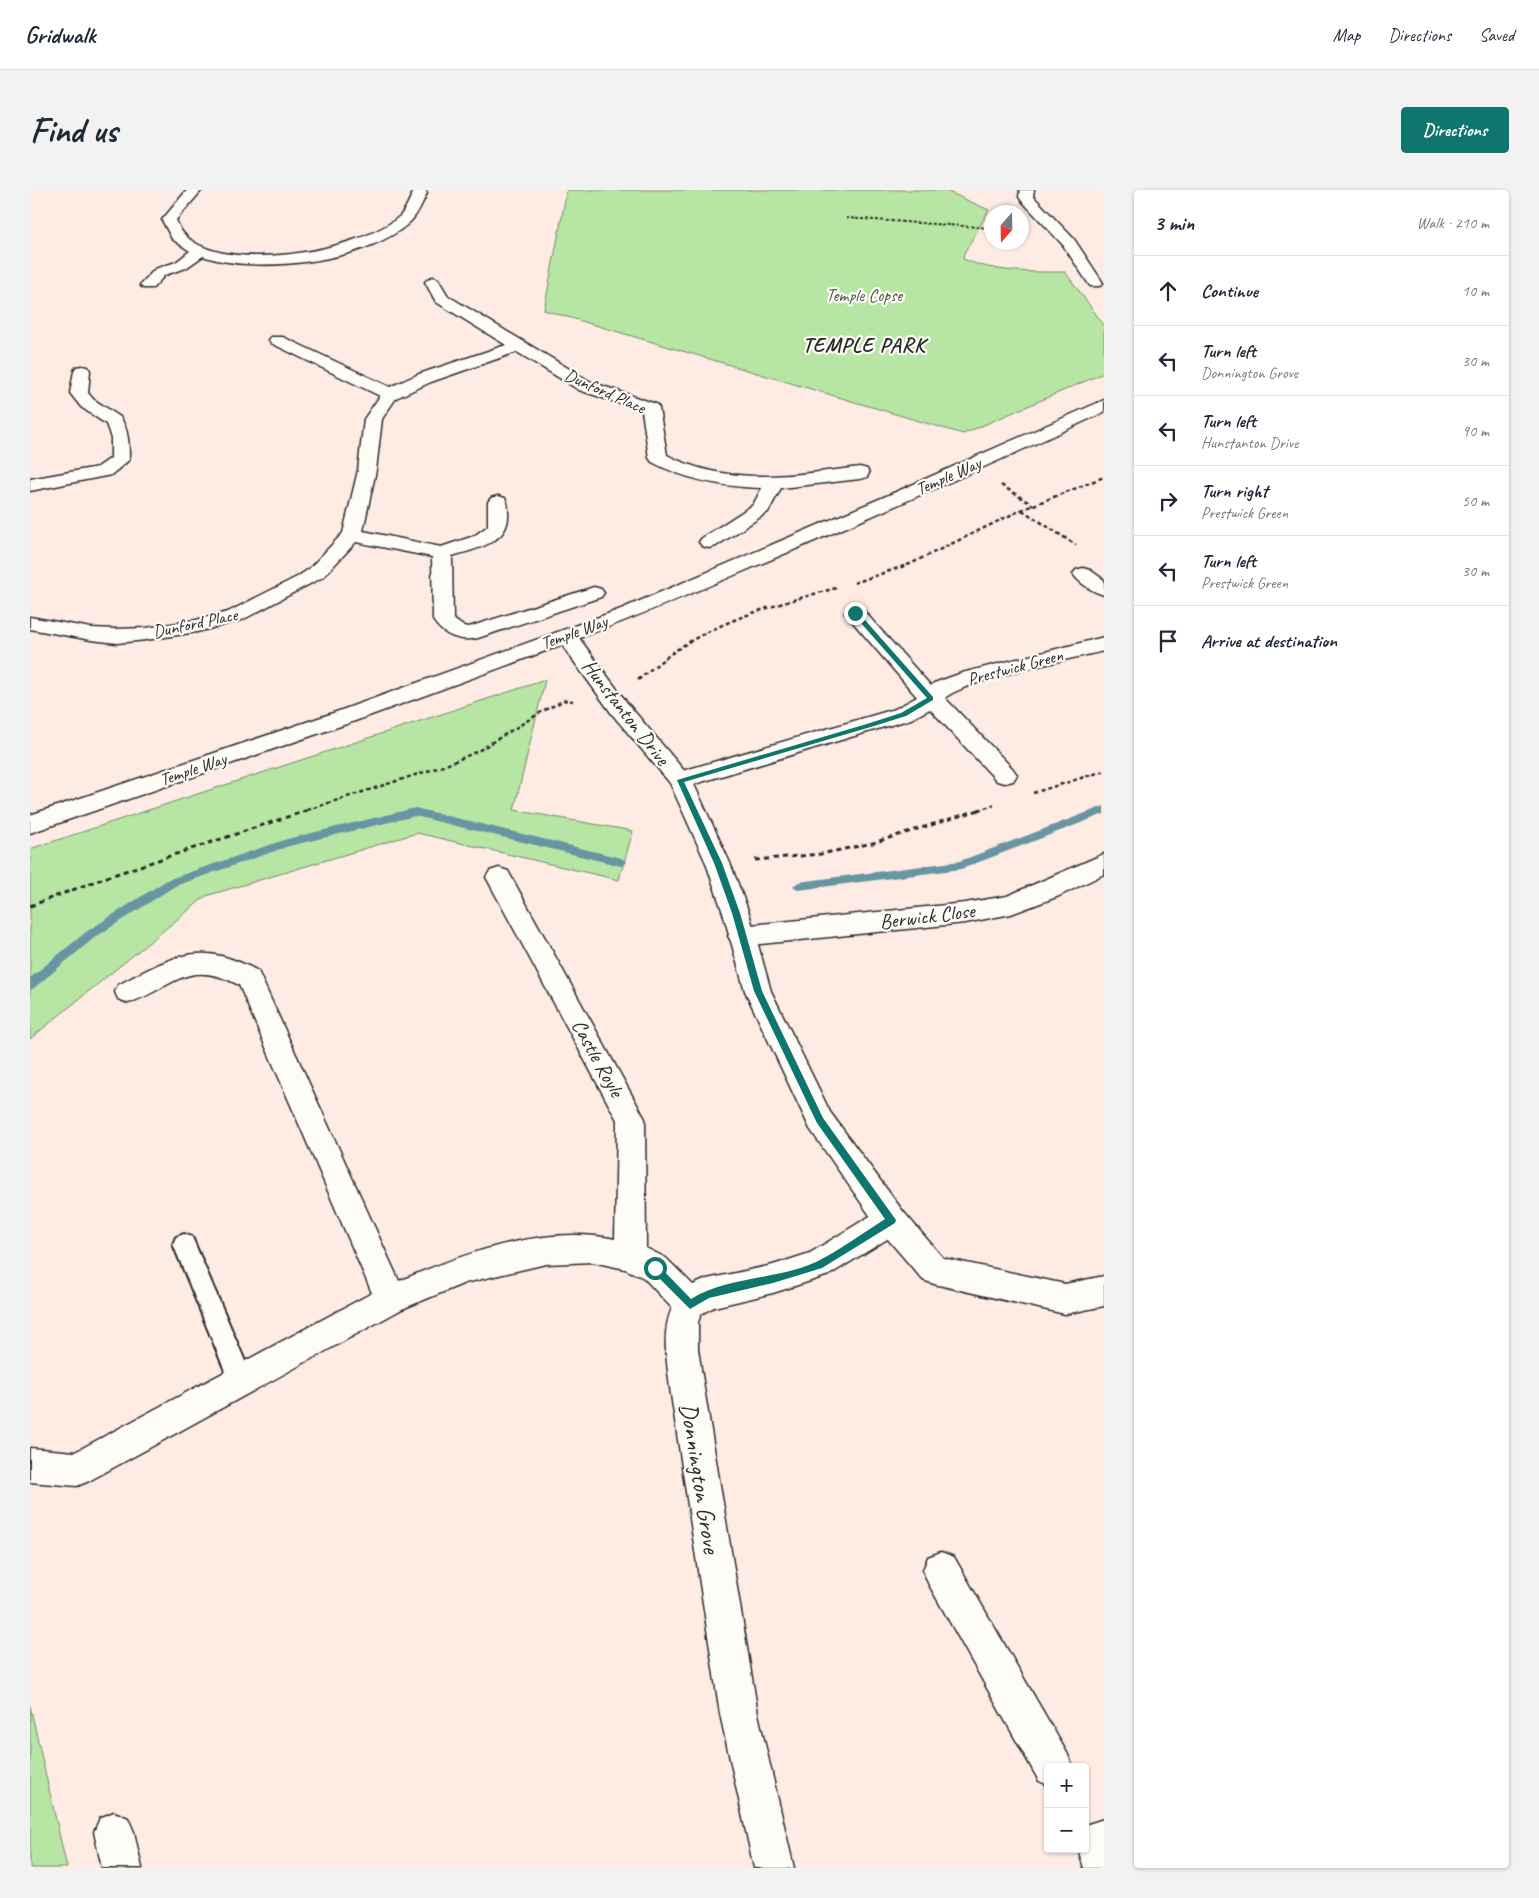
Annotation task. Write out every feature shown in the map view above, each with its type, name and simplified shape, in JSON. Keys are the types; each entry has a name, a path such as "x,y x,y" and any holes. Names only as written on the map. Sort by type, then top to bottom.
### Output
{"street":[{"path":"195,190 169,220 180,238 200,251 219,256 251,260 273,260 326,254 364,241 405,219 420,193"},
{"path":"1027,190 1026,197 1069,242 1095,283"},
{"path":"148,285 160,272 180,265 200,251"},
{"name":"Dunford Place","path":"433,282 442,299 585,386 650,408 658,458 673,467 709,478 740,482 774,483 860,473"},
{"path":"277,340 390,394"},
{"path":"498,502 498,525 494,530 478,541 442,552 352,535 367,470 373,419 390,394 425,378 518,346"},
{"path":"30,485 104,472 120,460 120,438 114,421 87,403 79,394 82,371"},
{"name":"Temple Way","path":"30,824 347,716 628,612 905,495 1104,405"},
{"path":"709,542 761,508 774,483"},
{"name":"Dunford Place","path":"34,630 117,636 146,634 197,626 235,616 270,600 316,573 352,535"},
{"path":"442,552 443,620 448,626 463,633 476,632 594,593"},
{"path":"1083,574 1104,589"},
{"path":"855,613 931,699 946,710 1005,775"},
{"name":"Hunstanton Drive","path":"566,635 620,709 680,780 718,863 736,913 758,991 820,1120 891,1220 934,1270 1065,1299 1104,1291"},
{"name":"Prestwick Green","path":"680,780 903,714 931,699 942,688 1104,644"},
{"name":"Berwick Close","path":"741,936 965,913 1011,905 1050,890 1104,863"},
{"name":"Castle Royle","path":"499,877 631,1118 630,1256"},
{"path":"128,992 184,964 203,962 221,964 249,978 391,1299"},
{"path":"30,1465 77,1469 391,1299 462,1269 546,1250 593,1248 630,1256 655,1268 690,1304 707,1294 765,1281 818,1265 891,1220"},
{"name":"Donnington Grove","path":"690,1304 682,1322 682,1349 687,1388 739,1714 774,1868"},
{"path":"941,1570 1051,1763"}],"lane":[{"path":"184,1244 241,1380"}],"path":[{"path":"846,218 984,227"},
{"path":"854,583 910,564 1033,504 1065,494 1104,477"},
{"path":"994,480 1033,504"},
{"path":"1021,510 1079,547"},
{"path":"636,680 695,638 731,622 795,599 845,586"},
{"path":"30,906 104,878 446,765 478,751 564,700 576,701"},
{"path":"1026,796 1104,771"},
{"path":"747,860 821,854 874,843 998,804"}],"green space":[{"name":"Temple Copse","path":"567,190 944,190 984,208 984,219 964,253 963,259 976,264 1001,269 1026,272 1065,272 1104,325 1104,373 963,434 544,310"},
{"path":"545,680 514,810 633,831 619,880 417,833 206,896 30,1039 30,849"},
{"path":"30,1706 67,1868 30,1868"}],"waterway":[{"path":"799,886 961,865 1104,810"},
{"path":"30,985 90,935 171,883 287,843 415,812 621,862"}],"district":[{"name":"TEMPLE PARK","path":"864,345"}],"route":[{"path":"655,1268 690,1304 707,1294 773,1279 818,1265 891,1220 820,1120 758,991 736,913 718,863 680,780 903,714 931,699 913,681 855,613"}]}
